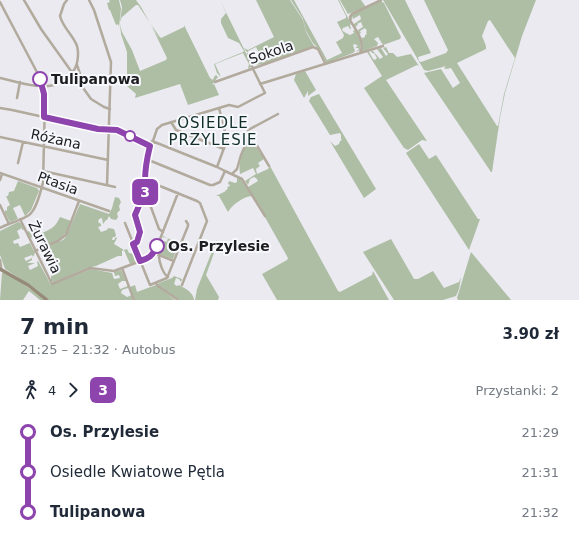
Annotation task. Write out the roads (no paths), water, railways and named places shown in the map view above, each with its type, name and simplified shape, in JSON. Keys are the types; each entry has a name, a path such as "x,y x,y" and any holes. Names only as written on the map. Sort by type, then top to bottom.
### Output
{"main road":[{"path":"0,270 28,285 47,300"}],"street":[{"path":"24,0 41,29 92,100 110,109"},
{"path":"67,0 60,16 63,24 77,45 77,66 83,83 82,86"},
{"path":"89,0 94,10 110,58 110,109 107,185"},
{"path":"359,54 362,50 362,44 350,20 350,17 381,0"},
{"path":"0,2 39,76 45,97 43,172 41,188 33,210 28,215 0,228"},
{"path":"260,84 383,46"},
{"name":"Sokola","path":"215,82 314,47 319,50 326,63"},
{"path":"163,232 159,229 145,191 147,161 150,146 158,128 171,122 230,105 238,107 265,93 253,69 248,54"},
{"path":"0,78 43,87 60,84 66,80 77,66"},
{"path":"17,98 20,82"},
{"path":"0,108 98,129 117,130 150,146"},
{"path":"217,167 227,140 219,108"},
{"path":"232,174 238,169 241,155 250,137 248,130 278,114"},
{"path":"171,122 176,130 224,149"},
{"name":"Różana","path":"0,137 108,160"},
{"path":"152,141 217,167 243,180 265,216"},
{"path":"247,141 256,144 269,166"},
{"path":"18,163 23,142"},
{"path":"147,161 151,161 213,185 220,182 224,171"},
{"path":"43,172 115,187"},
{"path":"0,180 1,173"},
{"name":"Ptasia","path":"1,173 108,211"},
{"path":"145,182 150,182 197,201 200,203 207,221 182,285"},
{"path":"134,300 122,268 148,258 154,253 178,193"},
{"path":"133,244 137,242 140,232 135,215 141,201 148,199"},
{"path":"34,251 58,241 66,235 79,201"},
{"path":"0,205 9,224"},
{"name":"Żurawia","path":"20,219 34,251 52,284 86,269 96,268 113,271 122,268"},
{"path":"125,223 150,285 166,280 168,277 188,226 186,221"},
{"path":"154,253 174,262"},
{"path":"159,256 165,275 168,277"},
{"path":"0,260 2,266 0,270"},
{"path":"156,283 178,300"}],"place":[{"name":"Tulipanowa","path":"40,79"},
{"name":"Os. Przylesie","path":"157,246"}],"district":[{"name":"OSIEDLE PRZYLESIE","path":"213,132"}]}
